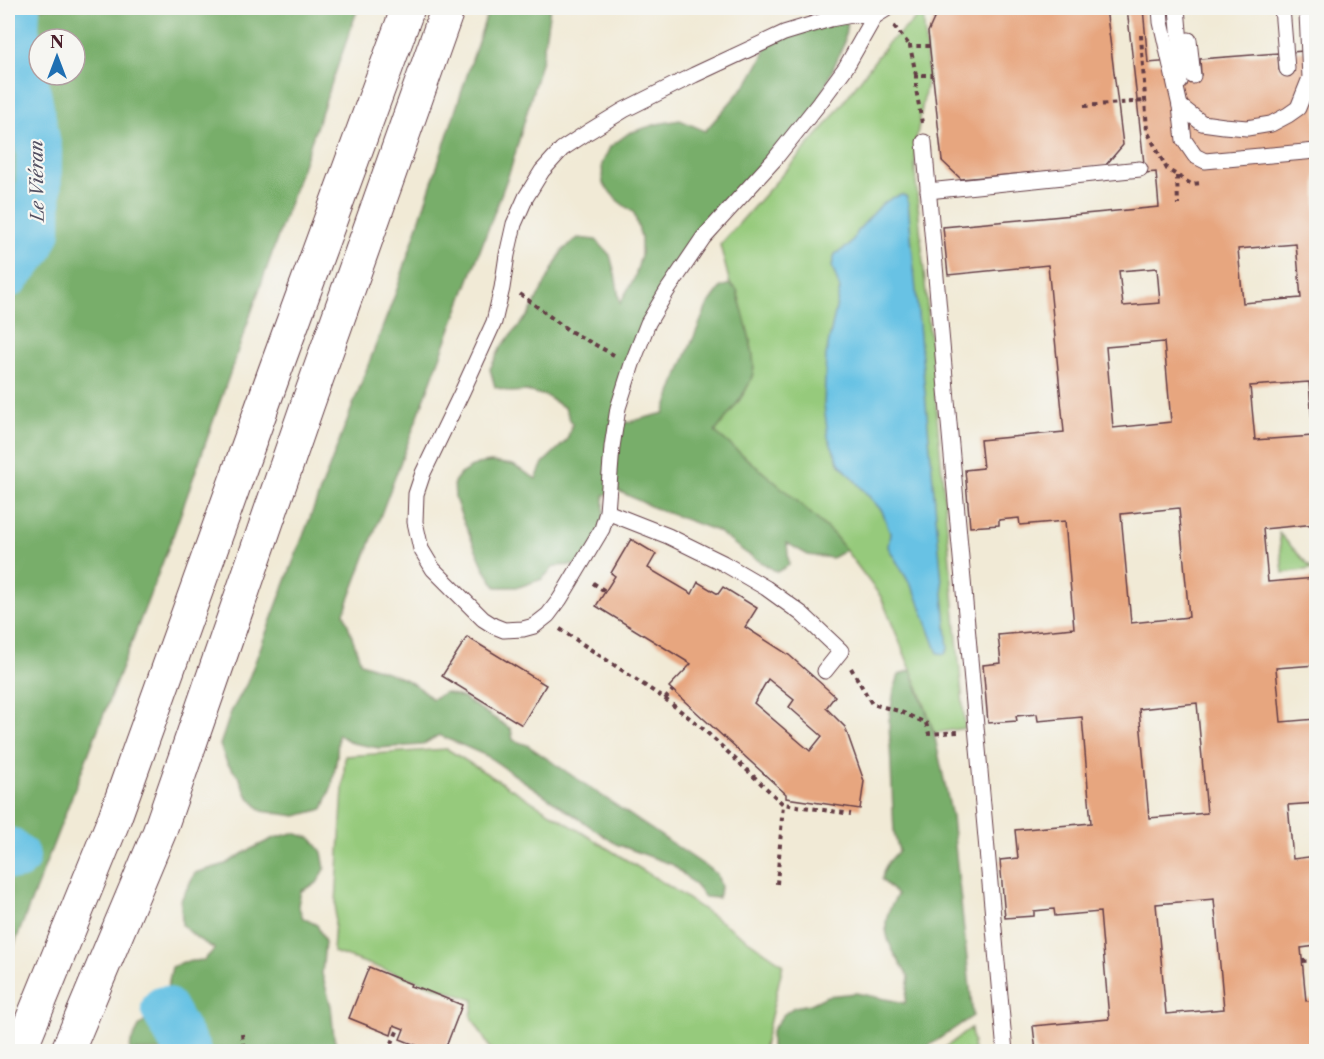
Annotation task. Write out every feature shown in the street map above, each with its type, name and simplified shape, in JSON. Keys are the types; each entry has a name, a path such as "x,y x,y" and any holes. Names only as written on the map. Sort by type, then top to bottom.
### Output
{"highway":[{"path":"19,1052 115,818 408,8"},
{"path":"68,1052 159,833 448,8"}],"lane":[{"path":"874,16 852,15 784,33 694,75 624,110 562,149 542,171 526,197 514,224 494,322 423,473 416,494 415,522 421,549 433,569 483,620 504,630 534,626 548,615 560,599 602,529 607,512 612,447 618,408 648,323 703,238 774,160 846,67 874,16 888,8"},
{"path":"1160,8 1161,22 1180,106 1184,140 1195,156 1205,161 1317,151"},
{"path":"1177,8 1181,54 1180,106"},
{"path":"1186,8 1193,76"},
{"path":"1282,8 1287,69"},
{"path":"1180,106 1202,123 1247,128 1270,124 1298,108 1310,78 1308,8"},
{"path":"924,142 1005,1052"},
{"path":"928,191 1140,169"},
{"path":"607,512 668,536 723,563 766,588 802,614 841,651 825,671"}],"path":[{"path":"893,25 910,46 920,106"},
{"path":"1141,31 1147,130 1167,169 1191,184 1200,183"},
{"path":"910,46 929,46"},
{"path":"916,75 933,75"},
{"path":"1084,106 1145,101"},
{"path":"1177,176 1178,205"},
{"path":"503,280 568,330 632,364"},
{"path":"544,618 665,699 700,726 783,804 851,814"},
{"path":"841,651 872,704 899,711 926,723 929,734 976,730"},
{"path":"665,699 673,690"},
{"path":"777,884 783,804"},
{"path":"1302,961 1317,960"},
{"path":"388,1052 399,1027"},
{"path":"242,1034 244,1052"}],"green space":[{"path":"8,8 358,8 174,533 8,961"},
{"path":"489,8 550,8 542,59 511,168 344,613 361,663 408,681 432,699 445,692 463,698 511,729 513,740 527,745 717,874 721,887 718,898 705,897 673,865 616,844 487,756 439,735 422,745 379,748 352,743 338,734 332,785 323,809 296,816 262,811 247,795 239,777 227,763 220,745 231,712 247,683 396,292"},
{"path":"923,13 928,76 916,140 915,171 965,728 934,733 921,694 881,597 834,535 715,432 747,388 754,365 737,290 730,284 720,245 827,124 887,44"},
{"path":"847,22 844,44 803,136 724,214 637,338 617,425 664,413 707,306 721,287 730,284 737,290 754,365 750,381 742,396 715,432 795,499 834,535 846,550 832,558 808,555 787,543 789,565 777,572 746,553 717,531 652,507 617,490 604,495 601,542 594,558 588,563 555,566 542,579 519,587 496,587 485,570 462,518 455,498 454,482 460,474 477,464 491,462 513,465 536,479 543,463 567,440 572,424 565,408 546,396 526,391 510,392 495,387 490,369 501,347 529,314 562,251 578,238 596,240 610,255 620,303 635,277 641,255 641,237 634,213 618,201 603,184 602,164 610,147 629,133 657,124 680,120 705,131 749,81 771,36"},
{"path":"1279,533 1312,569 1283,573"},
{"path":"911,670 934,733 952,817 973,1016 921,1051 773,1051 771,1032 783,1015 794,1007 811,1004 827,996 856,993 905,1003 909,977 891,947 886,930 888,913 897,895 882,880 885,867 899,851 894,833 889,721 899,675"},
{"path":"447,749 670,887 783,964 763,1051 491,1050 471,1016 474,1000 333,952 345,756"},
{"path":"293,833 311,838 322,852 325,869 317,883 301,891 298,905 303,918 317,925 325,942 322,974 331,1006 334,1038 338,1051 130,1051 131,1042 140,1025 155,1014 165,998 172,967 183,962 204,960 215,949 198,939 182,925 181,900 195,873 226,864 274,838"},
{"path":"971,1028 974,1051 941,1051"}],"water":[{"path":"901,195 906,196 908,202 948,649 945,654 938,653 916,594 888,547 890,533 882,511 839,463 828,437 824,405 826,355 840,289 832,266 835,254 849,246 860,228 882,204"}],"building":[{"path":"946,8 1106,8 1123,145 1105,166 961,179 942,161 928,32 938,10"},
{"path":"1127,8 1143,8 1148,63 1185,60 1186,77 1201,75 1200,59 1278,53 1279,70 1287,69 1291,52 1316,50 1316,524 1263,529 1268,582 1316,578 1316,665 1276,668 1281,722 1316,719 1316,803 1288,805 1293,859 1316,856 1316,946 1301,948 1306,1001 1316,1000 1316,1052 1036,1052 1033,1026 1109,1019 1100,912 1055,916 1054,909 1034,911 1034,916 1005,918 1000,860 1018,858 1015,830 1091,823 1082,717 1038,721 1037,714 1016,716 1017,721 988,723 983,665 1001,663 998,635 1074,628 1065,521 1020,525 1019,518 999,520 999,525 970,527 965,470 983,468 980,440 1064,432 1048,265 948,275 943,227 1159,207 1156,172 1145,173","holes":["1296,244 1301,298 1243,303 1238,249","1157,268 1160,303 1123,306 1119,271","1164,342 1171,422 1113,428 1106,347","1309,382 1313,436 1255,440 1250,386","1179,508 1189,617 1131,623 1121,514","1197,703 1207,813 1149,818 1139,709","1214,899 1224,1009 1166,1014 1156,904"]},
{"path":"631,539 656,554 648,568 692,594 698,582 718,594 723,587 757,608 745,627 789,655 835,696 826,708 845,727 864,781 860,809 786,798 786,794 669,687 691,664 596,606 615,576 611,573","holes":["768,679 794,700 789,707 822,736 810,751 754,703"]},
{"path":"467,637 546,685 522,725 442,676"},
{"path":"369,967 411,984 410,986 462,1005 444,1052 433,1052 400,1039 404,1029 394,1025 391,1035 349,1018"}],"waterway":[{"name":"Le Viéran","path":"8,275 30,249 38,231 39,150 16,30 17,8"},
{"name":"Le Viéran","path":"8,850 17,857"},
{"name":"Le Viéran","path":"164,1009 188,1052"}]}
